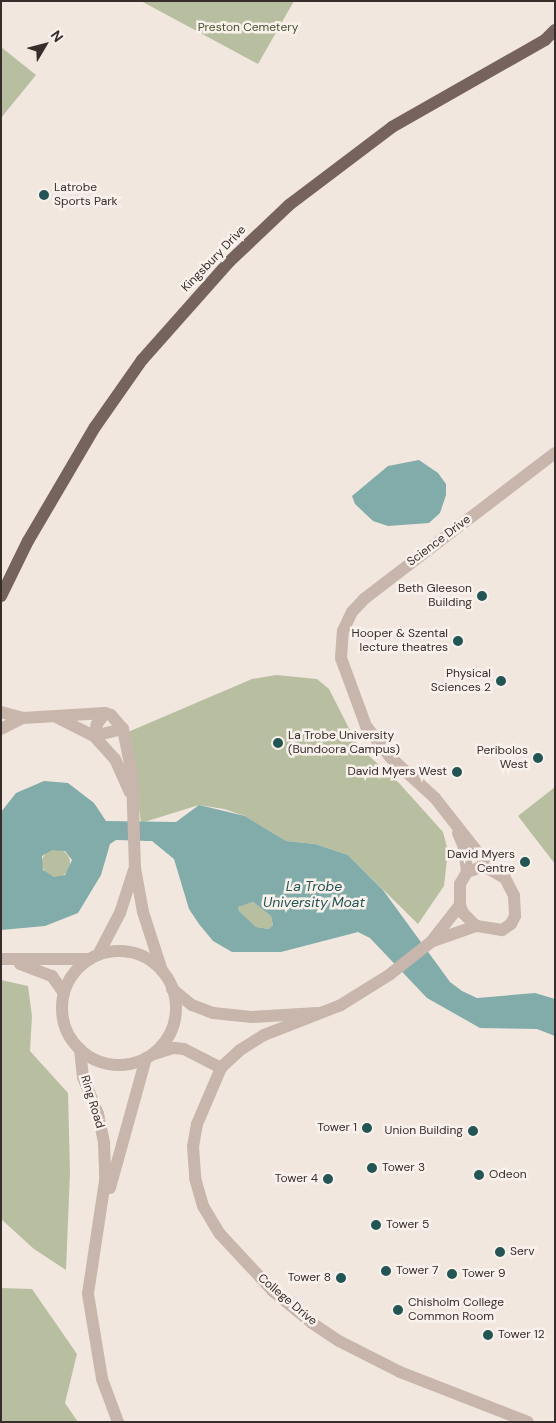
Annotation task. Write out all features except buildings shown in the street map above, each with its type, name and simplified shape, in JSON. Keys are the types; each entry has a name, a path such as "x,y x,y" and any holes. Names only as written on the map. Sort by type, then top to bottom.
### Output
{"main road":[{"name":"Kingsbury Drive","path":"1,596 25,547 95,427 142,360 222,268 289,205 385,132 424,106 552,36"}],"street":[{"name":"Science Drive","path":"490,868 449,815 391,758 362,721 341,658 343,631 352,612 364,599 555,453"},
{"path":"1,712 23,718 105,713 111,715 123,729 132,774 135,868 143,912 162,971 172,989 176,1007 173,1025 165,1042 149,1056"},
{"path":"94,736 97,724 105,713"},
{"path":"53,716 94,736 121,770 134,808"},
{"path":"1,729 23,718"},
{"path":"94,736 123,729"},
{"name":"Science Drive","path":"449,815 464,847 467,872"},
{"path":"476,867 490,868 511,887 516,907 515,916 510,924 502,930 476,926 463,913 460,905 460,884 467,872 476,867"},
{"path":"135,868 120,913 94,957 79,968 64,993 63,1017 69,1034 80,1049 94,1059 111,1064 129,1064 174,1048 184,1049 221,1068"},
{"name":"College Drive","path":"460,905 431,942 393,972 355,998 317,1013 304,1022 264,1035 240,1050 221,1068 196,1124 193,1146 195,1178 204,1206 220,1234 242,1260 273,1291 339,1341 400,1372 528,1422"},
{"name":"College Drive","path":"431,942 476,926"},
{"path":"6,960 94,957 126,952 152,962 162,971"},
{"path":"6,960 52,976 64,993"},
{"name":"College Drive","path":"172,989 192,1005 212,1013 252,1017 317,1013"},
{"name":"Ring Road","path":"80,1049 83,1077 98,1114 104,1143 105,1181 88,1294 93,1336 102,1379 118,1422"},
{"name":"Ring Road","path":"96,1244 149,1056"}],"green space":[{"name":"Preston Cemetery","path":"141,1 294,1 258,64"},
{"path":"1,47 36,75 1,118"},
{"path":"276,675 317,679 329,689 358,746 399,783 443,832 448,851 444,886 418,924 348,855 315,844 286,841 245,816 224,809 199,805 141,823 128,732 252,679"},
{"path":"555,787 555,864 518,816"},
{"path":"56,849 66,853 70,863 66,873 56,877 46,873 42,863 46,853"},
{"path":"253,902 271,916 273,925 269,929 256,927 239,911 238,907"},
{"path":"1,980 28,986 32,1016 30,1051 68,1093 70,1172 66,1270 34,1249 1,1219"},
{"path":"1,1288 32,1289 77,1354 65,1403 78,1422 1,1422"}],"water":[{"path":"419,460 438,473 446,484 446,495 440,513 429,523 388,526 373,521 355,504 352,496 388,466"},
{"name":"La Trobe University Moat","path":"44,781 68,783 94,803 106,821 176,822 199,805 245,816 286,841 315,844 348,855 383,890 450,982 462,991 477,998 535,993 555,999 555,1036 537,1029 480,1028 427,998 370,938 358,932 281,952 232,952 213,941 199,924 189,909 174,859 152,841 116,840 110,844 101,875 78,913 45,926 1,930 1,812 16,793","holes":["52,850 65,851 72,860 65,875 54,877 43,870 42,856","253,902 271,916 273,925 269,929 256,927 239,911 238,907"]}],"place":[{"name":"Latrobe Sports Park","path":"44,195"},
{"name":"Beth Gleeson Building","path":"482,596"},
{"name":"Hooper & Szental lecture theatres","path":"458,641"},
{"name":"Physical Sciences 2","path":"501,681"},
{"name":"La Trobe University (Bundoora Campus)","path":"278,743"},
{"name":"Peribolos West","path":"538,758"},
{"name":"David Myers West","path":"457,772"},
{"name":"David Myers Centre","path":"525,862"},
{"name":"Tower 1","path":"367,1128"},
{"name":"Union Building","path":"473,1131"},
{"name":"Tower 3","path":"372,1168"},
{"name":"Odeon","path":"479,1175"},
{"name":"Tower 4","path":"328,1179"},
{"name":"Tower 5","path":"376,1225"},
{"name":"Serv","path":"500,1252"},
{"name":"Tower 7","path":"386,1271"},
{"name":"Tower 9","path":"452,1274"},
{"name":"Tower 8","path":"341,1278"},
{"name":"Chisholm College Common Room","path":"398,1310"},
{"name":"Tower 12","path":"488,1335"}]}
